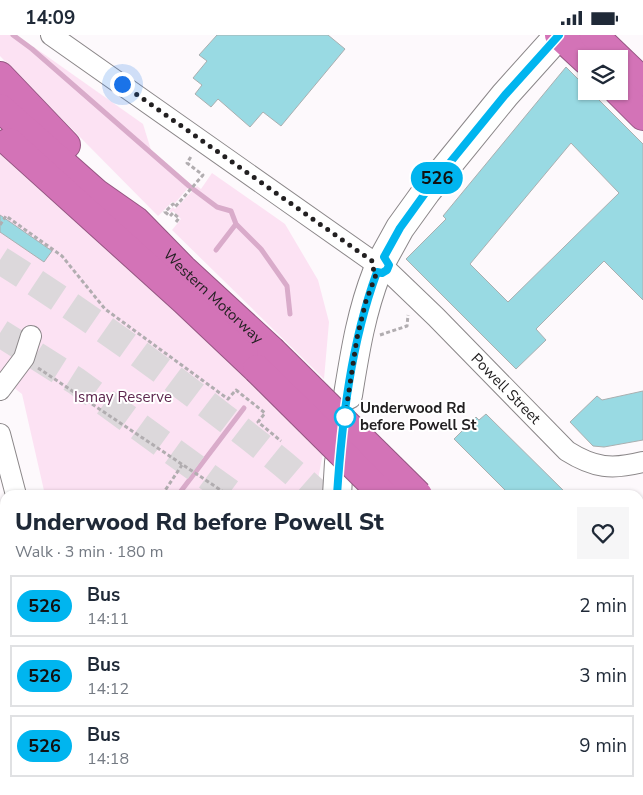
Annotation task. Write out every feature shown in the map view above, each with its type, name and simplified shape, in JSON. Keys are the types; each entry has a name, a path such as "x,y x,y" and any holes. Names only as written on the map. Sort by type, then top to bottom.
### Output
{"highway":[{"path":"559,35 578,53"},
{"path":"594,35 643,82"},
{"path":"0,76 104,184 136,221"},
{"path":"627,100 643,116"},
{"name":"Western Motorway","path":"0,108 96,193 136,221 183,269 380,490"},
{"name":"Western Motorway","path":"0,134 184,301 264,359 412,490"}],"main road":[{"path":"348,395 357,338 366,301 380,265 400,228 426,192 505,95 559,35"},
{"path":"337,490 340,462"}],"street":[{"name":"Powell Street","path":"51,35 310,218 380,265 436,317 567,451 581,460 605,467 626,466 643,462"},
{"path":"0,390 24,358 32,336"},
{"path":"0,434 15,490"}],"path":[{"path":"176,222 179,218 173,213 170,216 166,212 173,205 176,207 203,175 187,163 193,153"},
{"path":"0,225 6,216 62,255 106,309 228,399 236,390 265,413 258,422 281,441"},
{"path":"376,337 407,326 409,316 405,310"},
{"path":"24,358 220,490"},
{"path":"165,490 182,465"}],"green space":[{"path":"0,35 11,35 31,50 188,188 175,203 172,202 158,216 0,56"},
{"path":"31,45 143,124 151,150"},
{"name":"Ismay Reserve","path":"0,148 76,216 323,453 316,490 44,490 22,394 0,377"},
{"path":"212,173 285,224 318,280 329,322 324,379 172,230 181,219 173,211 171,213 169,211 173,207 175,209 197,186 201,189"}],"building":[{"path":"217,35 328,35 345,49 281,126 263,112 250,127 218,99 211,107 195,94 202,85 193,78 207,61 199,55"},
{"path":"566,67 578,79 578,100 599,100 643,144 643,300 604,261 536,329 546,340 516,369 406,259 446,219 443,216","holes":["571,143 619,193 508,302 470,264"]},
{"path":"0,215 52,251 44,262 0,232"},
{"path":"643,391 643,440 604,447 593,446 570,422 597,396 602,400"},
{"path":"486,414 563,490 505,490 454,439 476,417 479,420"}],"waterway":[{"path":"13,35 32,49 189,186 217,207 231,211 236,224 261,249 287,286 290,314"},
{"path":"216,250 236,224"},
{"path":"182,490 244,408"}],"tunnel":[{"path":"0,260 85,316 168,375 259,445 313,490"},
{"path":"0,333 76,381 226,490"}],"bus line":[{"name":"526","path":"337,490 348,395 357,338 366,301 377,272 382,273 387,270 389,265 384,257 400,228 426,192 505,95 559,35"}],"place":[{"name":"Underwood Rd before Powell St","path":"345,417"}],"route":[{"path":"122,84 372,261 373,269 377,272 366,301 357,338 345,417"}]}
